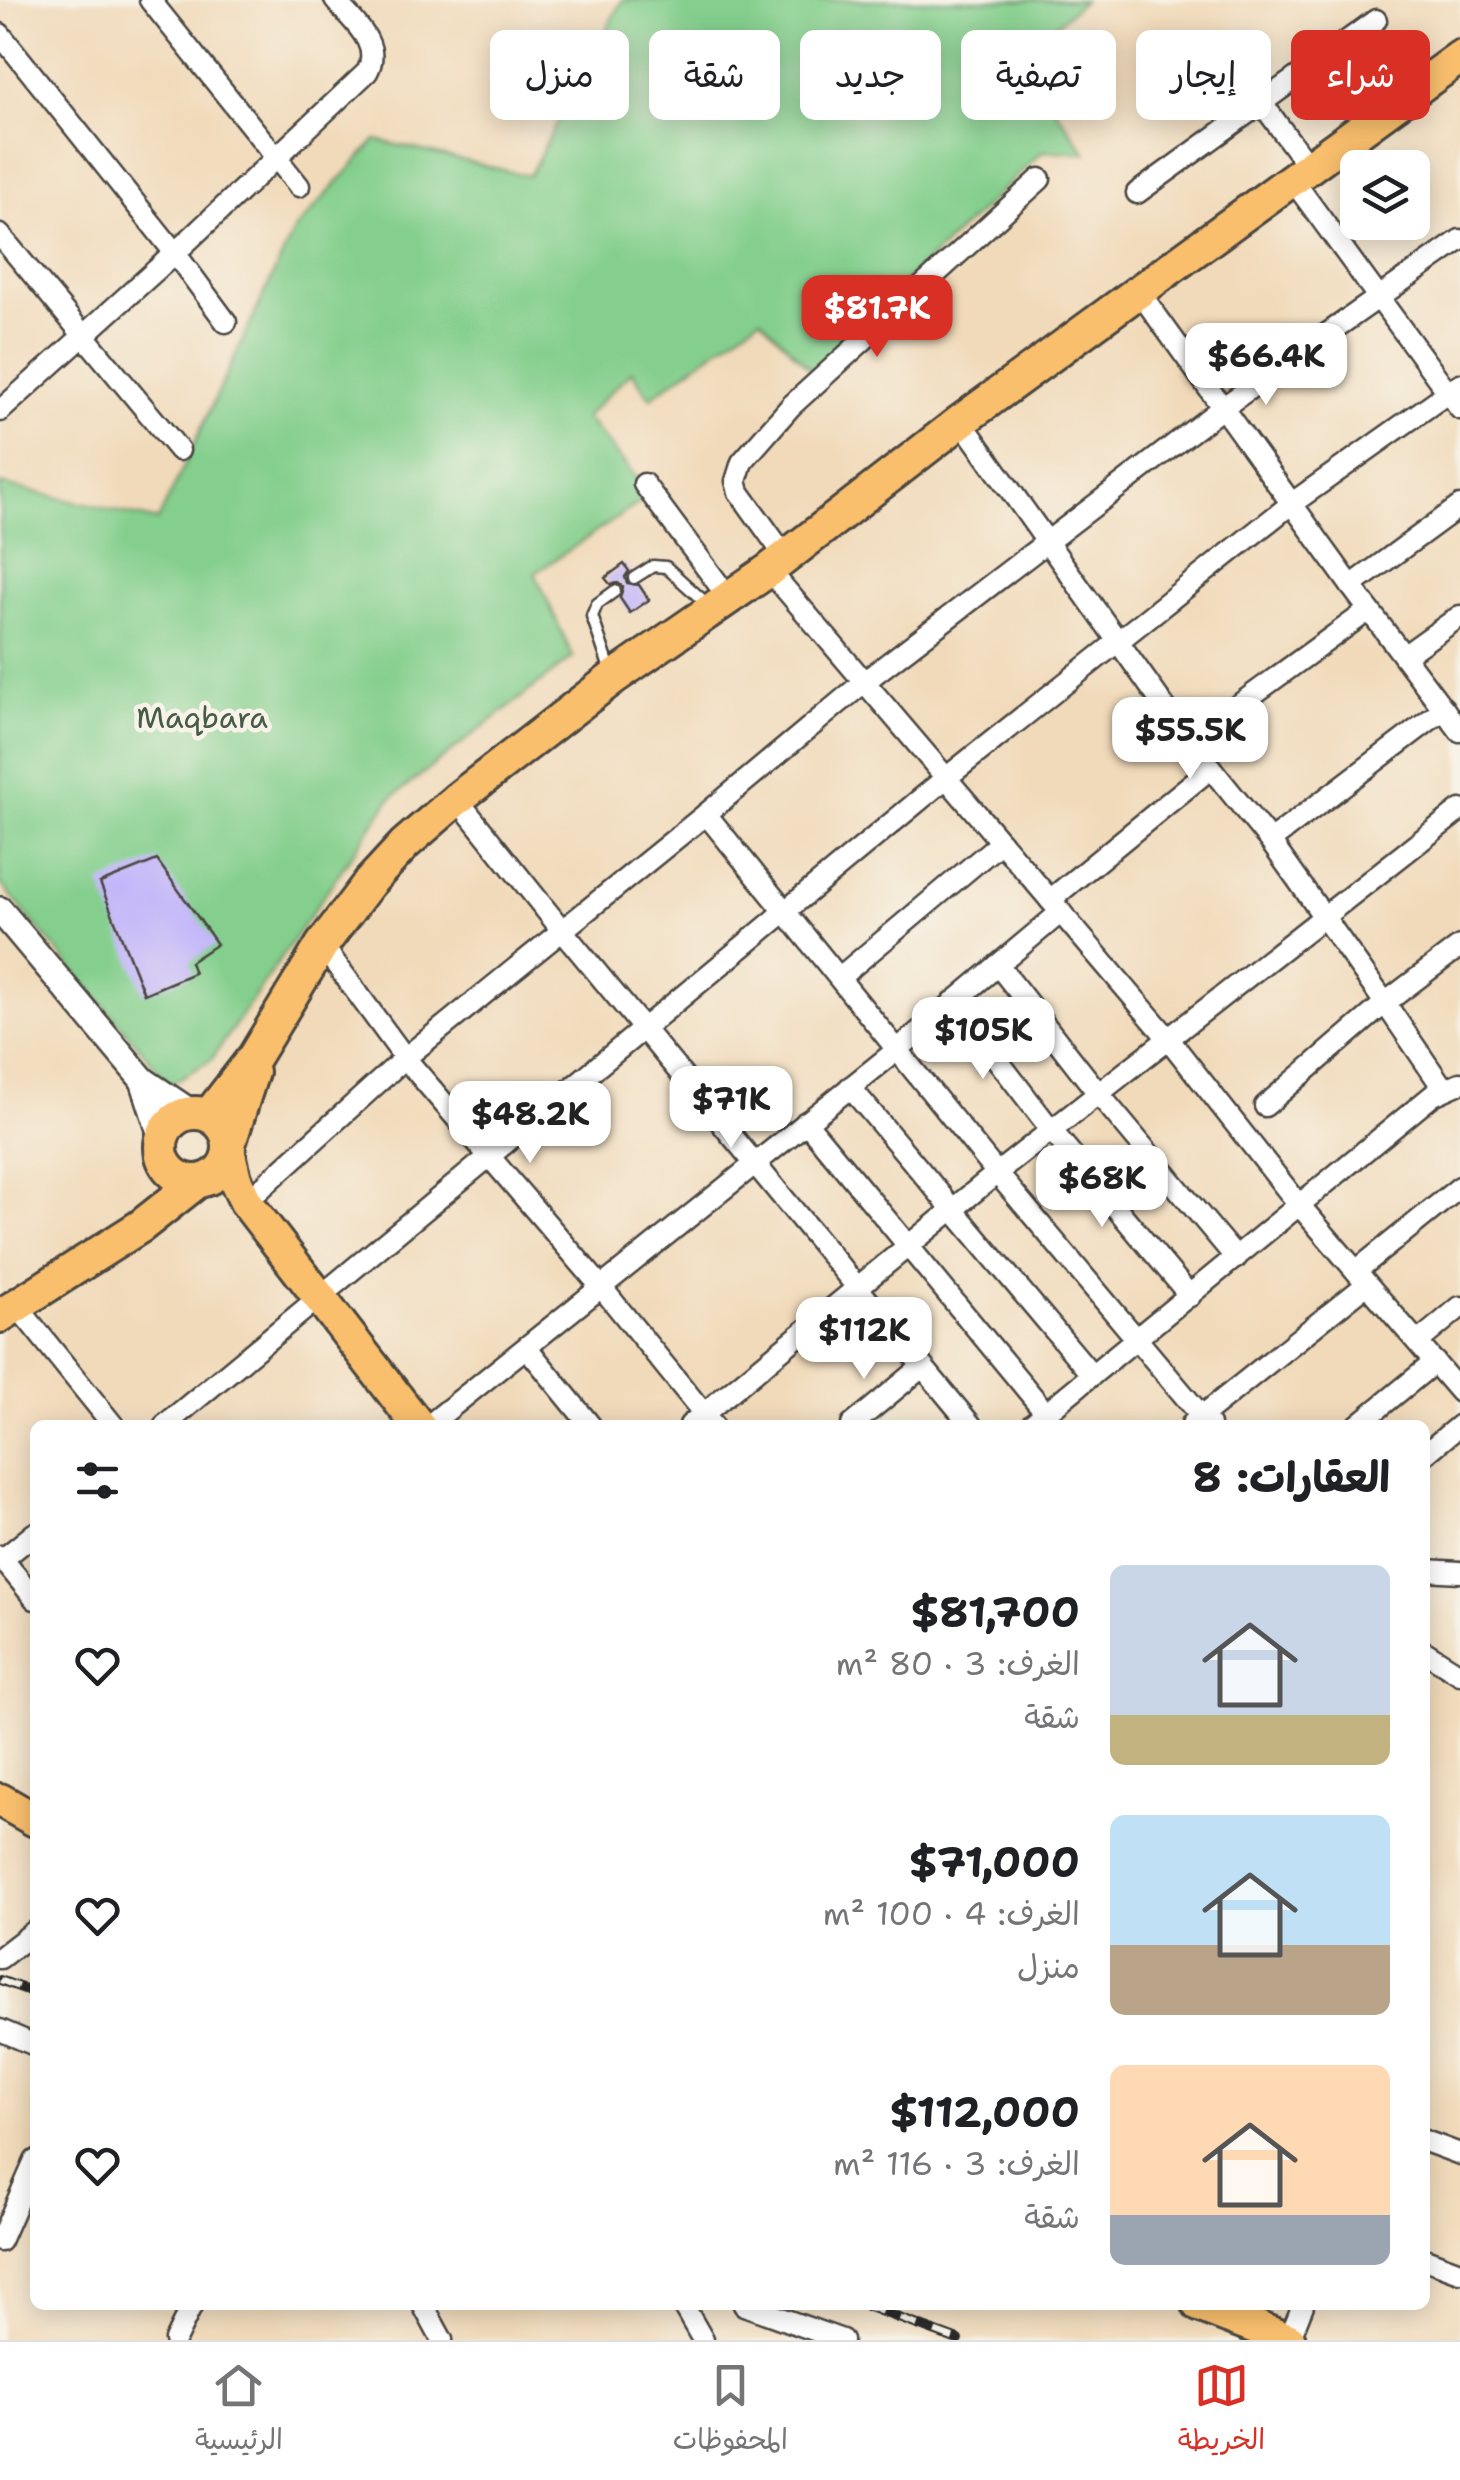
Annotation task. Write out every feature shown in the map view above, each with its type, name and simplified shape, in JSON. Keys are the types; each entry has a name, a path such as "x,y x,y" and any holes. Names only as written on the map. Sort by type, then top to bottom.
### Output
{"main road":[{"path":"246,1202 184,1166 174,1120 201,1114 254,1058 322,945 368,883 405,844 613,678 777,563 961,421 1460,57"},
{"path":"184,1166 224,1164 254,1058"},
{"path":"201,1114 223,1127 235,1179 246,1202 414,1420"},
{"path":"9,1311 140,1226 184,1166"},
{"path":"0,1800 30,1817"},
{"path":"1212,2310 1289,2340"}],"street":[{"path":"150,0 299,186"},
{"path":"0,411 367,72 373,62 368,39 335,0"},
{"path":"1271,96 1376,20"},
{"path":"0,34 226,322"},
{"path":"171,1420 946,778 1120,639 1291,504 1456,395 1378,297 1271,119"},
{"path":"1137,193 1237,120"},
{"path":"1040,178 791,406 742,462 736,481 739,492 777,563 864,682 1168,1037 1300,1206 1460,1392"},
{"path":"0,236 179,450"},
{"path":"246,1202 405,1058 864,682 1222,408 1460,240"},
{"path":"1140,293 1460,730"},
{"path":"806,1122 908,1246 1038,1419 1452,1085 1385,1003 1270,841 1190,741 961,421"},
{"path":"644,484 719,603"},
{"path":"1351,586 1460,506"},
{"path":"1190,741 1369,610"},
{"path":"1404,656 1460,616"},
{"path":"1270,841 1444,710"},
{"path":"436,1420 998,965 1056,906 1211,768"},
{"path":"457,800 966,1420"},
{"path":"703,1420 997,1172 1460,810"},
{"path":"706,814 1137,1338 1198,1420"},
{"path":"840,977 1001,842"},
{"path":"0,910 142,1080 184,1166"},
{"path":"322,945 405,1058 602,1288 701,1420"},
{"path":"1265,1106 1385,1003 1460,946"},
{"path":"998,965 1098,1093 1236,1258"},
{"path":"953,1002 1052,1131 1190,1296"},
{"path":"142,1080 201,1114"},
{"path":"850,1088 1092,1374"},
{"path":"1202,1420 1460,1187"},
{"path":"1418,1342 1460,1307"},
{"path":"9,1311 108,1420"},
{"path":"528,1349 586,1420"},
{"path":"1364,1420 1435,1362"},
{"path":"858,1420 922,1368"},
{"path":"1430,1450 1460,1424"},
{"path":"30,1537 2,1558 30,1593"},
{"path":"1430,1570 1460,1572"},
{"path":"1430,1655 1460,1674"},
{"path":"0,1958 30,1934"},
{"path":"0,2030 30,2043"},
{"path":"1430,2143 1460,2154"},
{"path":"0,2241 30,2173"},
{"path":"1430,2262 1460,2272"},
{"path":"175,2340 190,2310"},
{"path":"426,2310 442,2340"},
{"path":"686,2310 703,2340"},
{"path":"758,2310 842,2340"},
{"path":"1289,2340 1301,2310"}],"lane":[{"path":"634,578 653,566 666,568 719,603"},
{"path":"613,678 592,616 597,604 615,592"}],"green space":[{"name":"Maqbara","path":"622,0 1084,0 1050,30 961,30 961,120 1063,120 1086,153 1043,151 812,371 760,318 650,398 632,371 585,417 651,495 535,573 573,657 390,799 211,1060 170,1084 0,883 0,484 158,521 294,231 376,140 529,176 559,120 629,120 629,30 606,30"}],"building":[{"path":"624,564 629,571 627,583 639,585 649,600 630,613 620,598 623,587 610,584 605,578"},
{"path":"157,860 217,944 190,962 194,973 144,994 100,883"}],"railway":[{"path":"0,1980 30,1991"},
{"path":"877,2310 958,2340"}]}
